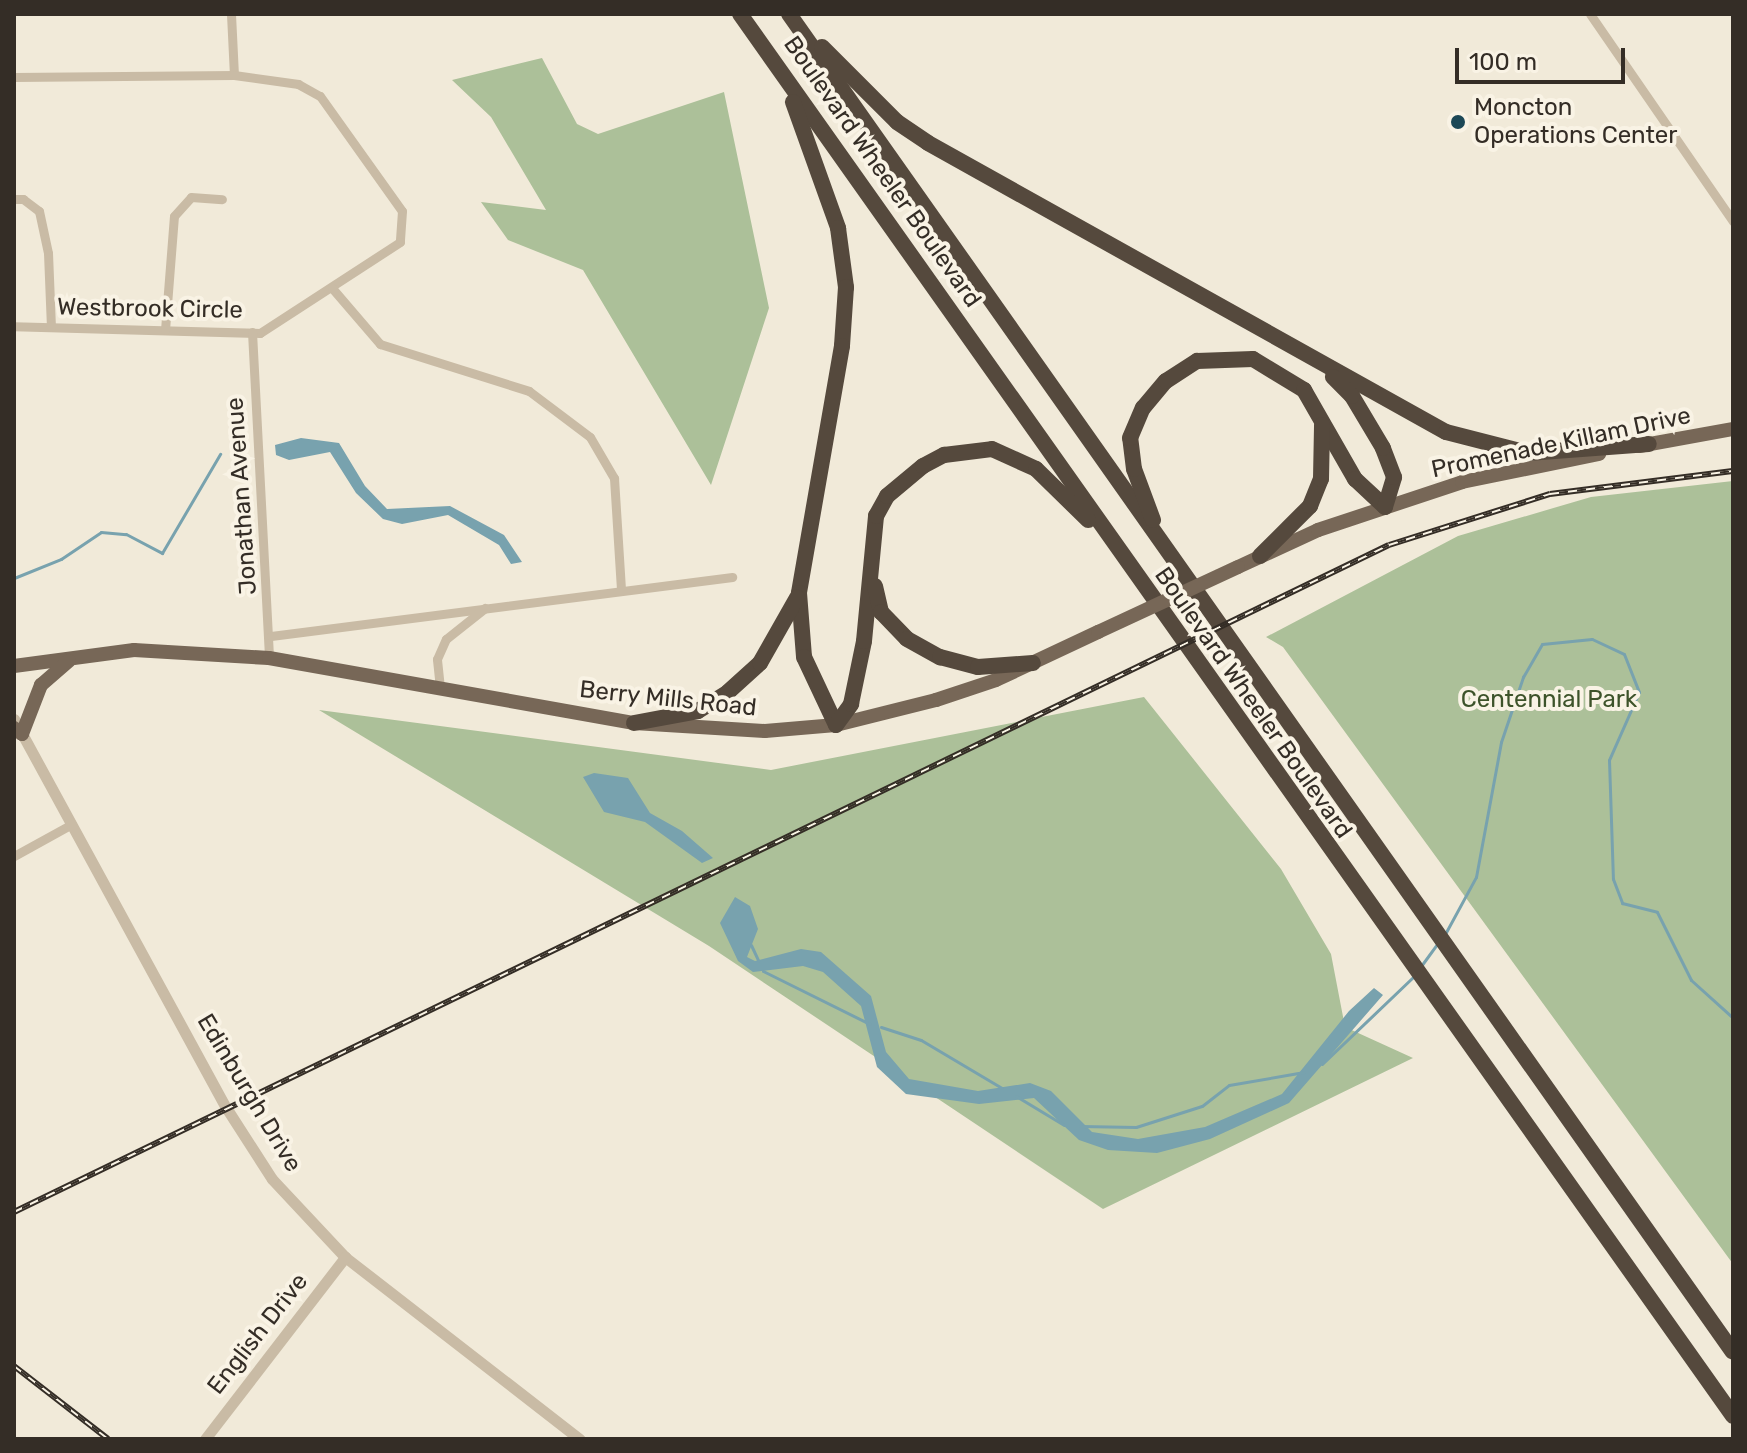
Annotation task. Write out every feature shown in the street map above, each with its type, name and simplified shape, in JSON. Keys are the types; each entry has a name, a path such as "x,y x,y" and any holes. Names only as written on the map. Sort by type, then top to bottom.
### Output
{"highway":[{"name":"Boulevard Wheeler Boulevard","path":"738,14 1416,974 1733,1416"},
{"path":"738,14 798,110 838,228 846,287 842,346 799,593 804,657 836,725 851,704 872,577 876,516 887,496 944,455 992,449 1036,469 1109,541"},
{"name":"Boulevard Wheeler Boulevard","path":"790,15 1733,1352"},
{"path":"790,15 897,122 928,143 1446,432 1528,453 1649,444"},
{"path":"1163,547 1134,469 1130,438 1143,408 1166,381 1197,361 1253,359 1304,390 1355,479 1385,507 1394,477 1383,448 1352,396 1317,362"},
{"path":"1260,556 1310,506 1321,479 1321,420"},
{"path":"872,577 881,612 907,639 940,657 978,667 1033,663"},
{"path":"634,723 698,711 728,692 760,663 799,593"}],"main road":[{"name":"Promenade Killam Drive","path":"1177,596 1260,556 1385,507 1462,482 1733,429"},
{"name":"Berry Mills Road","path":"14,666 134,650 269,658 634,723 765,731 836,725 936,700 1033,663 1177,596"},
{"path":"18,731 41,685 75,657"}],"street":[{"path":"231,14 234,75"},
{"path":"1590,14 1733,221"},
{"name":"Westbrook Circle","path":"14,77 234,75 298,84 320,96 402,211 400,242 260,333 14,326"},
{"path":"165,330 174,216 191,197 222,199"},
{"path":"14,199 23,199 39,211 48,253 51,327"},
{"path":"332,288 380,344 529,391 590,437 614,478 621,590"},
{"name":"Jonathan Avenue","path":"252,332 271,636 269,658"},
{"path":"271,636 732,577"},
{"path":"440,688 437,659 446,639 488,606"},
{"name":"Edinburgh Drive","path":"14,719 252,1150 272,1179 345,1257 580,1439"},
{"path":"14,856 72,824"},
{"name":"English Drive","path":"205,1439 345,1257"}],"green space":[{"path":"542,58 577,124 598,134 724,92 769,308 711,485 583,270 508,240 481,202 546,210 491,117 452,80"},
{"name":"Centennial Park","path":"1733,481 1733,1264 1283,647 1266,637 1458,536 1591,497"},
{"path":"1144,697 1281,869 1331,954 1345,1027 1413,1058 1103,1209 709,946 319,710 771,770"}],"water":[{"path":"301,438 339,443 365,486 387,509 450,506 504,535 522,562 511,564 499,545 448,515 402,524 383,519 356,493 330,452 289,460 276,455 275,445"},
{"path":"594,773 628,778 650,813 682,831 713,858 702,863 645,822 604,812 583,777"},
{"path":"735,897 750,906 758,929 747,957 755,961 801,949 821,952 871,996 886,1052 909,1079 978,1091 1030,1083 1051,1091 1092,1132 1138,1139 1205,1127 1282,1094 1349,1011 1374,988 1383,995 1289,1103 1210,1139 1157,1153 1108,1150 1079,1140 1034,1098 979,1104 906,1094 877,1067 861,1006 823,972 803,966 753,972 738,961 720,923"}],"waterway":[{"path":"14,578 61,559 101,532 126,534 162,553 220,454"},
{"path":"1445,934 1476,877 1501,742 1523,677 1542,644 1592,639 1624,654 1639,692 1609,760 1613,879 1622,903 1657,912 1691,980 1733,1018"},
{"path":"1421,966 1438,943"},
{"path":"751,945 758,960"},
{"path":"763,971 870,1024"},
{"path":"1322,1064 1414,976"},
{"path":"881,1027 921,1040 1002,1088"},
{"path":"1080,1126 1136,1127 1202,1106 1229,1085 1304,1072"},
{"path":"1016,1096 1064,1125"}],"railway":[{"path":"14,1212 1389,545 1550,494 1733,471"},
{"path":"14,1366 108,1439"}],"place":[{"name":"Moncton Operations Center","path":"1458,122"}]}
